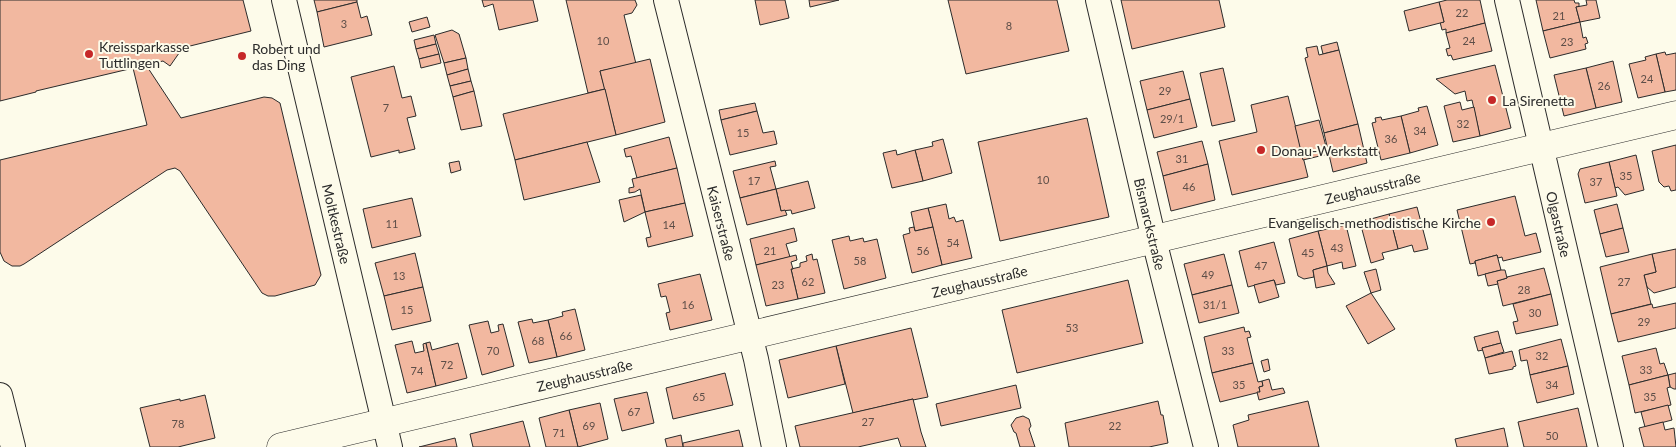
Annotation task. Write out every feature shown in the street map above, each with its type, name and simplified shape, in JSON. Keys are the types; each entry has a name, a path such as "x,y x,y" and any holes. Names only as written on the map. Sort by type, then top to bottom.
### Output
{"street":[{"name":"Moltkestraße","path":"284,0 388,434"},
{"name":"Kaiserstraße","path":"666,0 750,336 774,447"},
{"name":"Bismarckstraße","path":"1098,0 1154,240 1206,447"},
{"name":"Olgastraße","path":"1507,0 1611,447"},
{"name":"Zeughausstraße","path":"282,447 388,434 413,416 1676,115"},
{"path":"0,395 13,447"}],"building":[{"name":"Kreissparkasse Tuttlingen","path":"0,0 243,0 251,31 184,46 170,66 163,61 0,101"},
{"path":"314,0 357,0 357,2 317,12"},
{"path":"482,0 533,0 538,21 499,30 493,4 484,7"},
{"path":"566,0 635,0 637,5 632,13 624,15 636,64 600,71 605,89 588,93"},
{"path":"755,0 785,0 789,18 760,25"},
{"path":"809,0 839,0 810,7"},
{"path":"948,0 1057,0 1069,51 966,74"},
{"path":"1121,0 1219,0 1225,27 1132,49"},
{"path":"1447,0 1480,0 1485,23 1446,33 1446,29 1442,30 1440,22 1444,22 1439,2"},
{"path":"1536,0 1574,0 1575,3 1579,3 1579,7 1576,7 1580,22 1543,31"},
{"path":"1586,0 1596,0 1600,18 1580,22 1576,7 1587,5"},
{"path":"357,2 361,18 367,16 372,35 324,47 317,12"},
{"path":"1439,2 1444,22 1409,31 1404,11"},
{"path":"427,17 430,27 412,32 409,22"},
{"path":"1580,22 1583,38 1586,37 1588,43 1585,44 1586,49 1550,58 1543,31"},
{"path":"1485,23 1492,51 1453,60 1451,55 1448,56 1446,49 1450,48 1446,33"},
{"path":"452,30 459,34 466,58 444,63 435,35"},
{"path":"434,35 436,44 416,49 414,40"},
{"path":"1337,42 1339,50 1323,54 1321,46"},
{"path":"436,44 439,54 419,59 416,49"},
{"path":"1317,46 1319,55 1339,50 1358,124 1324,133 1305,58 1308,57 1306,48"},
{"path":"1665,52 1666,55 1676,53 1676,90 1665,92 1656,54"},
{"path":"439,54 441,63 421,68 419,59"},
{"path":"1656,54 1665,92 1638,98 1629,64 1646,60 1645,57"},
{"path":"466,58 468,69 447,75 444,63"},
{"path":"650,59 665,122 616,135 600,71"},
{"path":"1613,61 1622,102 1596,108 1586,68"},
{"path":"146,65 181,118 264,97 272,98 280,103 321,275 315,285 275,296 268,296 262,293 180,171 175,168 167,170 24,264 12,266 4,261 0,252 0,160 147,125 133,68"},
{"path":"1495,65 1511,128 1480,136 1472,100 1467,101 1465,91 1455,94 1436,79"},
{"path":"394,66 402,98 411,96 416,116 407,118 415,149 399,153 399,150 371,157 351,77"},
{"path":"1223,68 1235,121 1212,126 1200,73"},
{"path":"1586,68 1596,108 1564,116 1554,75"},
{"path":"468,69 471,81 450,86 447,75"},
{"path":"1183,71 1190,99 1147,110 1140,81"},
{"path":"471,81 474,91 453,97 450,86"},
{"path":"605,89 616,135 515,160 503,114"},
{"path":"474,91 482,126 461,130 453,97"},
{"name":"Donau-Werkstatt","path":"1288,96 1308,177 1232,195 1219,141 1257,132 1251,105"},
{"path":"1190,99 1197,127 1154,138 1147,110"},
{"path":"1460,102 1462,110 1474,107 1480,136 1453,142 1444,106"},
{"path":"755,103 757,111 721,120 719,110"},
{"path":"1427,106 1438,145 1410,153 1401,116 1419,111 1418,108"},
{"path":"757,111 763,133 774,131 777,144 730,155 721,120"},
{"path":"1401,116 1410,153 1381,160 1372,123 1376,122 1375,118 1381,117 1382,120"},
{"path":"1087,118 1109,217 1000,241 978,142"},
{"path":"1319,120 1328,154 1303,160 1295,126"},
{"path":"1358,124 1367,163 1333,172 1324,133"},
{"path":"669,137 677,168 637,178 631,156 626,157 624,149"},
{"path":"943,139 952,173 923,181 915,150 933,146 932,142"},
{"path":"1202,141 1208,164 1163,176 1157,152"},
{"path":"587,142 600,182 524,200 515,160"},
{"path":"1676,145 1676,190 1671,191 1669,186 1664,187 1659,182 1652,151"},
{"path":"896,150 897,155 915,150 923,181 892,188 883,153"},
{"path":"1636,155 1644,190 1625,195 1618,187 1615,188 1609,162"},
{"path":"459,161 461,170 451,173 449,163"},
{"path":"775,161 776,166 770,167 776,189 740,198 733,171"},
{"path":"1609,162 1617,196 1585,203 1578,174 1580,169"},
{"path":"1208,164 1215,200 1171,211 1163,176"},
{"path":"677,168 685,203 645,212 640,189 629,193 629,188 634,187 632,179"},
{"path":"808,181 815,208 792,214 791,210 781,211 776,189"},
{"path":"776,189 781,211 785,210 787,215 747,225 740,198"},
{"path":"641,195 645,212 624,222 619,200"},
{"name":"Evangelisch-methodistische Kirche","path":"1515,196 1525,236 1536,233 1541,252 1503,261 1502,257 1498,258 1497,255 1470,264 1457,210"},
{"path":"412,198 421,236 372,248 363,209"},
{"path":"685,203 693,236 648,247 646,238 651,237 645,212"},
{"path":"946,204 949,219 954,217 956,222 963,220 972,258 942,265 928,208"},
{"path":"1617,204 1623,228 1600,234 1594,210"},
{"path":"1417,207 1428,249 1414,252 1412,245 1398,249 1389,214"},
{"path":"928,208 933,227 915,231 911,212"},
{"path":"1389,214 1398,249 1382,253 1384,259 1371,263 1360,222"},
{"path":"1346,225 1356,266 1343,269 1342,262 1327,266 1318,231"},
{"path":"914,227 915,231 933,227 942,265 912,273 903,235 910,233 909,228"},
{"path":"794,228 797,241 786,244 790,257 756,265 750,239"},
{"path":"1623,228 1629,252 1606,257 1600,234"},
{"path":"1318,231 1327,266 1313,270 1314,277 1304,279 1298,276 1289,239"},
{"path":"849,236 850,241 863,238 864,242 877,239 886,278 844,289 832,240"},
{"path":"1274,242 1285,283 1276,285 1274,280 1248,287 1239,251"},
{"path":"1676,249 1676,287 1654,293 1647,287 1644,275 1656,272 1652,254"},
{"path":"415,253 423,287 384,296 375,263"},
{"path":"812,254 813,260 817,259 825,293 798,299 791,269 800,267 800,263 807,261 806,256"},
{"path":"1224,254 1232,285 1192,295 1184,264"},
{"path":"1652,254 1656,272 1644,275 1651,304 1611,314 1600,267"},
{"path":"796,255 797,260 791,262 793,269 791,269 798,299 766,306 756,265"},
{"path":"1497,255 1501,270 1478,276 1475,261"},
{"path":"1327,266 1328,273 1335,284 1316,288 1313,270"},
{"path":"1544,268 1551,294 1503,306 1497,281"},
{"path":"1376,269 1381,290 1371,293 1364,272"},
{"path":"1505,270 1507,278 1497,281 1498,284 1488,286 1485,274"},
{"path":"700,274 712,320 670,330 666,313 670,312 666,296 661,297 658,284"},
{"path":"1128,280 1143,343 1017,373 1002,310"},
{"path":"1274,280 1279,297 1259,303 1254,285"},
{"path":"1232,285 1239,313 1199,323 1192,295"},
{"path":"423,287 431,321 392,330 384,296"},
{"path":"1371,293 1395,329 1368,344 1346,306"},
{"path":"1551,294 1558,325 1516,334 1513,322 1518,321 1513,304"},
{"path":"1676,303 1676,328 1618,342 1611,314 1652,304 1653,308"},
{"path":"575,309 585,350 557,357 548,320 563,316 562,312"},
{"path":"532,319 533,323 548,320 557,357 529,363 518,322"},
{"path":"488,321 491,333 499,331 498,325 503,324 514,366 482,375 469,325"},
{"path":"1244,327 1245,332 1249,331 1251,337 1247,338 1253,363 1212,373 1204,337"},
{"path":"911,328 928,397 853,413 836,346"},
{"path":"1498,331 1501,343 1482,348 1483,350 1478,351 1474,337"},
{"path":"1561,339 1568,366 1530,375 1527,360 1521,361 1519,350"},
{"path":"412,341 415,353 424,351 423,344 426,343 436,386 407,393 395,345"},
{"path":"430,342 432,350 458,343 467,378 436,386 426,343"},
{"path":"1501,343 1504,352 1485,358 1482,348"},
{"path":"836,346 845,384 788,398 779,360"},
{"path":"1656,348 1660,364 1664,363 1668,375 1629,385 1622,356"},
{"path":"1512,351 1516,366 1513,369 1489,374 1485,358"},
{"path":"1268,359 1270,370 1264,372 1261,361"},
{"path":"1253,363 1258,382 1262,381 1263,386 1259,387 1260,392 1220,402 1212,373"},
{"path":"1568,366 1574,394 1537,403 1530,375"},
{"path":"725,373 733,405 673,419 666,388"},
{"path":"1676,373 1676,389 1674,389 1670,387 1668,375"},
{"path":"1668,375 1670,387 1667,388 1671,405 1635,413 1629,385"},
{"path":"1269,379 1272,390 1283,388 1285,393 1259,400 1257,392 1260,392 1259,387 1263,386 1262,381"},
{"path":"1016,385 1021,408 941,426 936,404"},
{"path":"647,392 654,423 622,431 614,399"},
{"path":"205,395 215,438 178,447 150,447 140,408"},
{"path":"913,399 926,447 901,447 898,438 858,447 800,447 795,426"},
{"path":"1158,401 1161,415 1163,415 1168,443 1149,447 1069,447 1065,423"},
{"path":"1308,401 1319,447 1238,447 1233,425 1249,420 1248,415"},
{"path":"600,403 608,439 578,447 569,410"},
{"path":"1668,405 1672,420 1645,427 1641,412"},
{"path":"1578,408 1587,447 1524,447 1518,422"},
{"path":"569,410 578,447 546,447 539,418"},
{"path":"1023,416 1029,419 1031,426 1029,429 1035,447 1020,447 1016,433 1011,425 1016,418"},
{"path":"523,421 530,447 473,447 470,434"},
{"path":"1663,422 1665,430 1674,428 1676,447 1644,447 1639,428"},
{"path":"1504,428 1508,447 1457,447 1455,439"},
{"path":"739,430 743,447 683,447 683,443"},
{"path":"681,435 683,447 667,447 665,439"},
{"path":"455,438 457,447 419,447"}],"place":[{"name":"Kreissparkasse Tuttlingen","path":"89,54"},
{"name":"Robert und das Ding","path":"242,56"},
{"name":"La Sirenetta","path":"1492,100"},
{"name":"Donau-Werkstatt","path":"1261,150"},
{"name":"Evangelisch-methodistische Kirche","path":"1491,222"}]}
